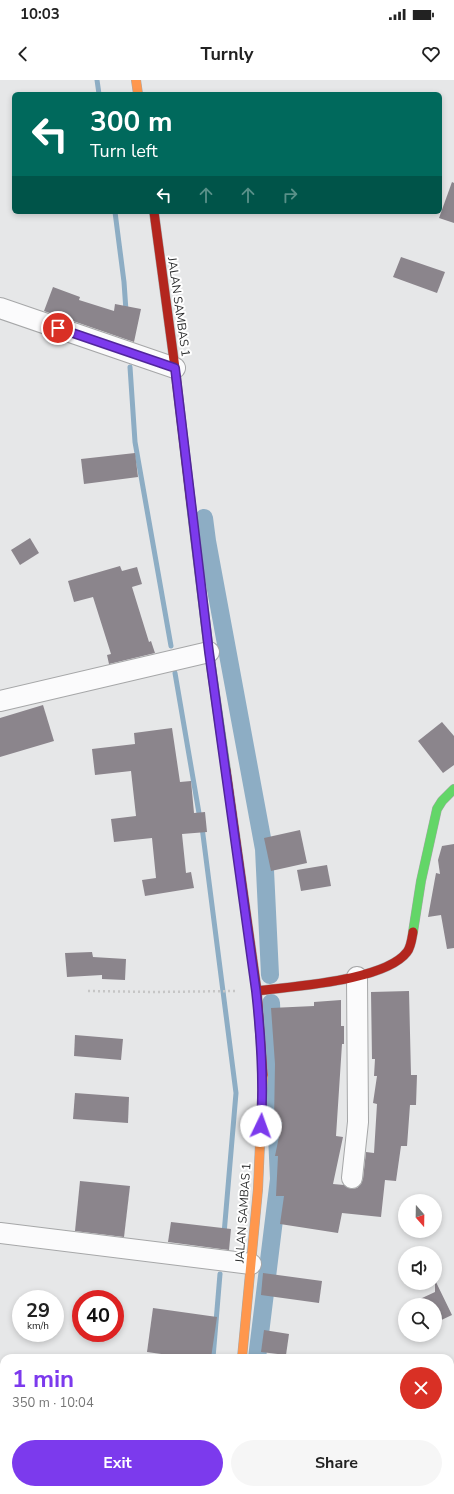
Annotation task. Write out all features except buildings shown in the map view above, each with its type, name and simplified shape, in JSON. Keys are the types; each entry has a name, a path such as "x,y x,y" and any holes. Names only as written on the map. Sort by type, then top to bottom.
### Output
{"street":[{"path":"136,80 138,92"},
{"name":"JALAN SAMBAS 1","path":"154,214 175,368 209,652 256,991 261,1038 263,1087 256,1214 242,1354"},
{"path":"0,308 175,368"},
{"path":"0,701 209,652"},
{"path":"256,991 358,977 393,965 407,952 437,809 442,801 454,789"},
{"path":"352,1178 358,1122 358,977"},
{"path":"0,1233 251,1264"}],"path":[{"path":"88,991 256,991"}],"waterway":[{"path":"97,80 99,92"},
{"path":"115,214 124,282 126,311"},
{"path":"130,367 135,442 171,646"},
{"path":"204,518 264,849 270,975"},
{"path":"175,673 200,819"},
{"path":"202,827 236,1093 224,1234"},
{"path":"257,1354 279,1179 271,1003"},
{"path":"213,1354 220,1274"}],"traffic: fast":[{"path":"191,504 209,652 226,770"},
{"path":"413,932 421,881 437,809 442,801 454,789"}],"traffic: slow":[{"path":"136,80 138,92"},
{"path":"242,1354 258,1189 263,1075"}],"traffic: jam":[{"path":"154,214 175,368 191,504"},
{"path":"226,770 257,991 263,1075"},
{"path":"257,991 314,984 359,976 379,970 396,962 407,952 413,932"}],"route":[{"path":"58,328 175,368 209,652 256,991 263,1075 261,1126"}]}
